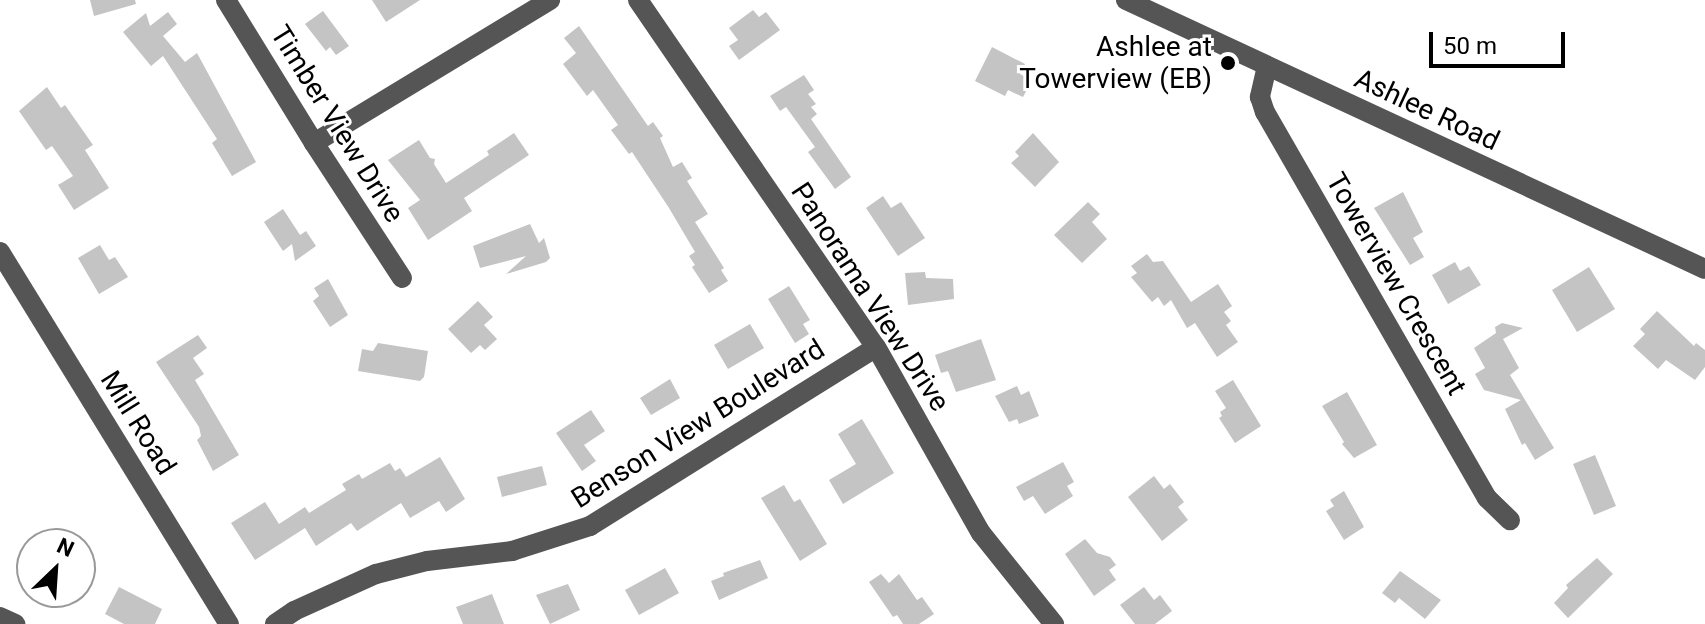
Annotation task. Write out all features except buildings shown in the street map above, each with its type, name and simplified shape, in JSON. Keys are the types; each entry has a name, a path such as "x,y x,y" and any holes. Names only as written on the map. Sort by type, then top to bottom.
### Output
{"street":[{"name":"Timber View Drive","path":"226,0 402,278"},
{"path":"314,143 550,0"},
{"name":"Panorama View Drive","path":"638,0 876,347 981,533 1054,624"},
{"name":"Ashlee Road","path":"1126,0 1705,269"},
{"name":"Towerview Crescent","path":"1267,66 1260,97 1265,112 1487,498 1510,520"},
{"name":"Mill Road","path":"0,252 229,624"},
{"name":"Benson View Boulevard","path":"275,624 294,611 376,574 427,561 512,551 590,526 876,347"},
{"path":"0,617 15,624"}],"place":[{"name":"Ashlee at Towerview (EB)","path":"1228,63"}]}
